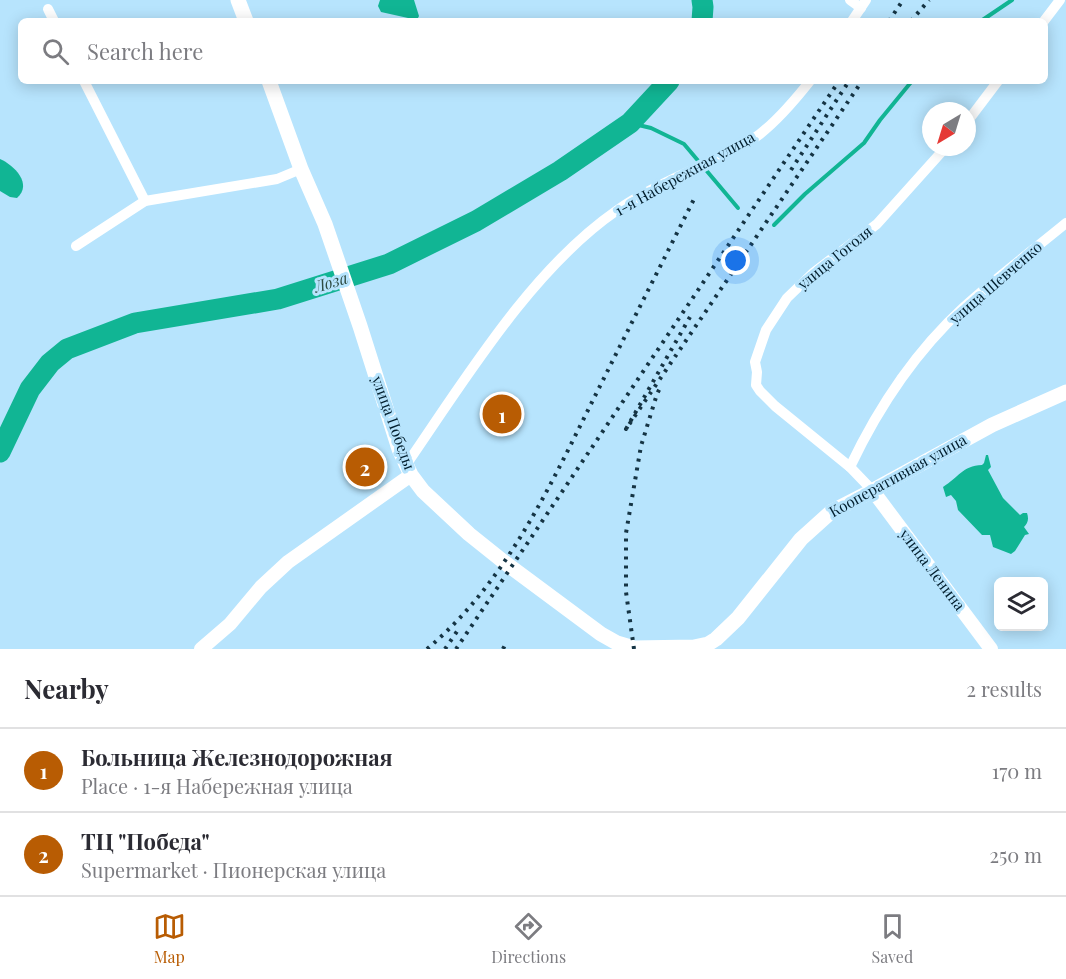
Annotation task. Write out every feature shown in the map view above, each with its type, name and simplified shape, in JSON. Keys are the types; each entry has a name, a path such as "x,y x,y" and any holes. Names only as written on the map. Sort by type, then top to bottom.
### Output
{"main road":[{"path":"238,0 245,18"},
{"path":"270,84 301,169"},
{"name":"улица Победы","path":"301,169 325,224 408,470 423,491 470,534 504,562 572,611"},
{"name":"Кооперативная улица","path":"572,611 618,646 696,648 708,644 738,618 801,539 831,512 992,425 1066,392"}],"street":[{"path":"850,0 863,4 854,18"},
{"path":"1046,18 1060,0"},
{"path":"48,9 52,18"},
{"path":"86,84 145,201"},
{"name":"1-я Набережная улица","path":"408,470 507,323 557,262 616,211 642,195 759,135 807,84"},
{"path":"976,110 997,84"},
{"name":"улица Гоголя","path":"850,466 775,406 756,385 755,362 766,330 787,298 813,273 877,224 938,156"},
{"path":"76,246 145,201 277,178 301,169"},
{"name":"улица Шевченко","path":"850,466 895,387 930,344 963,308 1066,223"},
{"path":"850,466 873,491"},
{"path":"201,649 230,624 261,587 288,562 408,470"},
{"name":"улица Ленина","path":"873,491 991,649"}],"shaded area":[{"path":"380,0 414,0 419,16 408,18 381,12 378,6"},
{"path":"0,159 16,170 20,176 23,187 17,198 0,191"},
{"path":"988,455 991,467 988,470 1003,498 1020,515 1027,513 1028,515 1028,521 1024,527 1029,534 1025,535 1011,554 993,547 990,535 982,535 958,510 956,501 951,495 946,497 943,487 970,467 982,465"}],"waterway":[{"name":"Лоза","path":"702,0 702,18"},
{"path":"985,18 1012,0"},
{"name":"Лоза","path":"0,452 30,389 50,363 67,349 135,323 278,299 389,264 476,221 560,171 630,123 666,84"},
{"path":"774,225 805,194 864,143 910,84"},
{"path":"630,123 651,128 684,144 738,208"}],"railway":[{"path":"891,18 903,0"},
{"path":"914,18 929,0"},
{"path":"456,649 837,84"},
{"path":"791,170 847,84"},
{"path":"690,317 626,429 860,84"},
{"path":"427,649 455,623 480,594 524,532 561,464 695,197"},
{"path":"634,649 626,592 626,533 641,446 661,386"},
{"path":"445,649 460,627"},
{"path":"503,649 507,641"}],"place":[{"name":"Больница Железнодорожная","path":"502,414"},
{"name":"ТЦ \"Победа\"","path":"365,467"}]}
